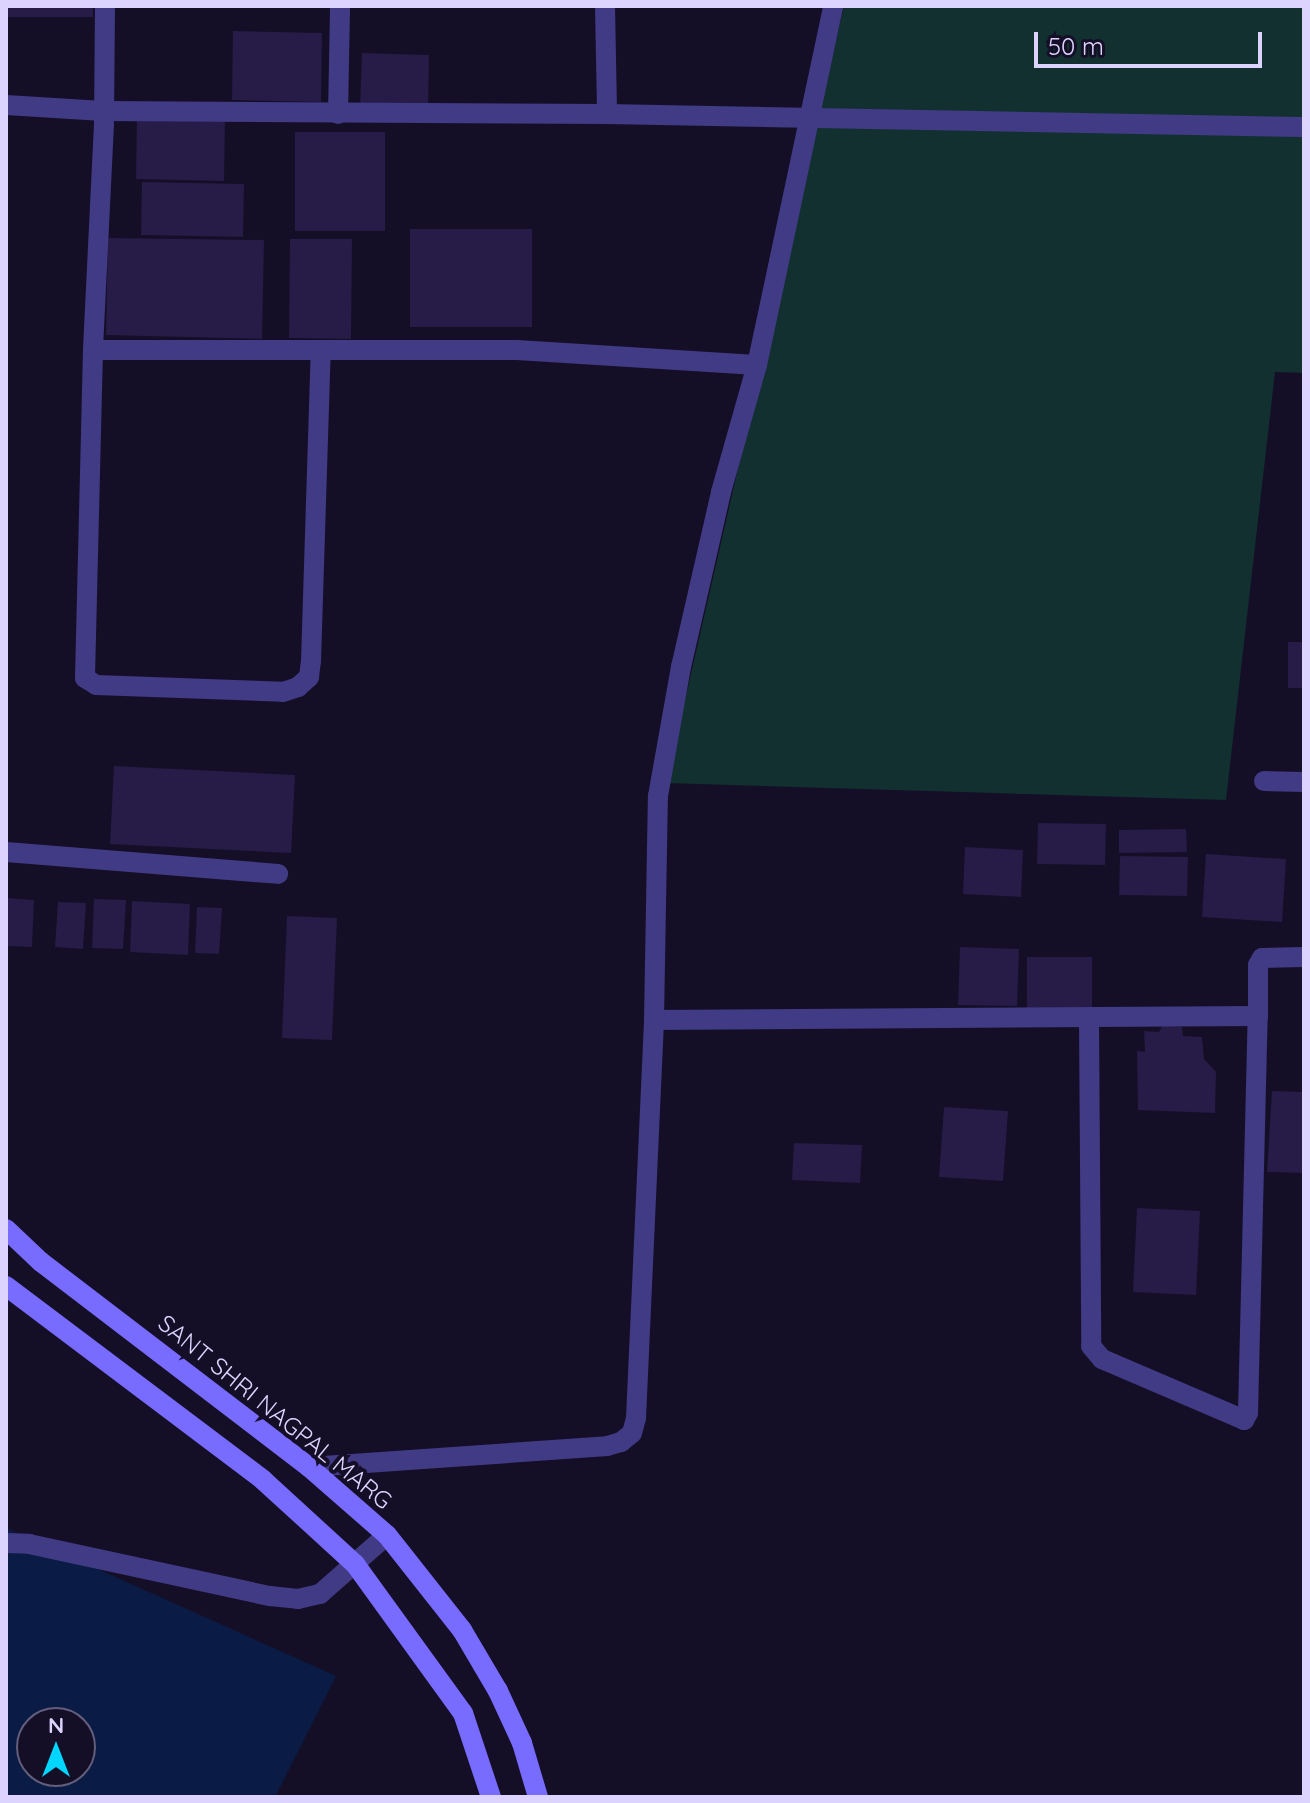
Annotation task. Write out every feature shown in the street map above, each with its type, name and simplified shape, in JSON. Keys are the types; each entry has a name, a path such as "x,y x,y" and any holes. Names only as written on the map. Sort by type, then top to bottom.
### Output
{"main road":[{"name":"SANT SHRI NAGPAL MARG","path":"6,1229 41,1262 309,1467 387,1535 462,1630 498,1691 522,1743 538,1797"},
{"path":"6,1286 263,1480 355,1564 463,1713 491,1797"}],"street":[{"path":"105,6 85,678 96,685 283,692 298,687 309,677 321,350"},
{"path":"338,114 340,6"},
{"path":"605,6 607,114"},
{"path":"309,1467 607,1446 621,1442 632,1433 636,1418 654,1020 654,870 658,796 666,741 721,492 757,365 833,6"},
{"path":"6,105 103,111 607,114 1304,127"},
{"path":"93,350 517,350 757,365"},
{"path":"1264,781 1304,782"},
{"path":"6,852 278,874"},
{"path":"1089,1020 1091,1346 1102,1359 1244,1420 1248,1413 1258,965 1262,958 1304,957"},
{"path":"654,1020 1089,1020 1258,1016"},
{"path":"6,1543 29,1544 270,1596 298,1599 320,1594 387,1535"}],"green space":[{"path":"844,6 1304,6 1304,373 1275,372 1226,800 666,783"}],"water":[{"path":"6,1528 336,1676 275,1797 6,1797"}],"building":[{"path":"6,6 93,6 93,17 6,17"},
{"path":"233,31 322,33 321,102 232,100"},
{"path":"362,53 429,55 428,111 360,109"},
{"path":"137,116 225,117 224,181 136,179"},
{"path":"295,132 385,132 385,231 295,231"},
{"path":"142,182 244,184 243,237 141,235"},
{"path":"410,229 532,229 532,327 410,327"},
{"path":"108,238 264,240 262,339 106,335"},
{"path":"290,239 352,239 351,339 289,338"},
{"path":"1288,642 1304,642 1304,688 1288,688"},
{"path":"114,766 295,775 291,853 110,844"},
{"path":"1038,823 1106,824 1105,865 1037,864"},
{"path":"1186,829 1187,852 1119,853 1119,830"},
{"path":"965,847 1023,850 1021,897 963,894"},
{"path":"1206,854 1286,859 1282,922 1202,917"},
{"path":"1120,856 1188,857 1187,896 1119,895"},
{"path":"6,898 34,900 32,947 6,946"},
{"path":"94,899 126,900 123,949 92,948"},
{"path":"132,901 190,904 188,955 130,952"},
{"path":"58,902 86,903 83,949 55,947"},
{"path":"197,907 222,908 219,954 195,953"},
{"path":"287,916 337,918 332,1040 282,1038"},
{"path":"960,947 1019,949 1017,1006 958,1005"},
{"path":"1027,957 1092,957 1092,1018 1027,1018"},
{"path":"1162,1026 1182,1027 1183,1036 1202,1037 1204,1059 1216,1072 1215,1113 1138,1110 1137,1051 1145,1052 1144,1031 1159,1032"},
{"path":"1272,1091 1304,1092 1304,1173 1267,1172"},
{"path":"944,1107 1008,1111 1003,1181 939,1177"},
{"path":"794,1143 862,1145 860,1183 792,1180"},
{"path":"1137,1208 1200,1211 1196,1295 1133,1292"}]}
